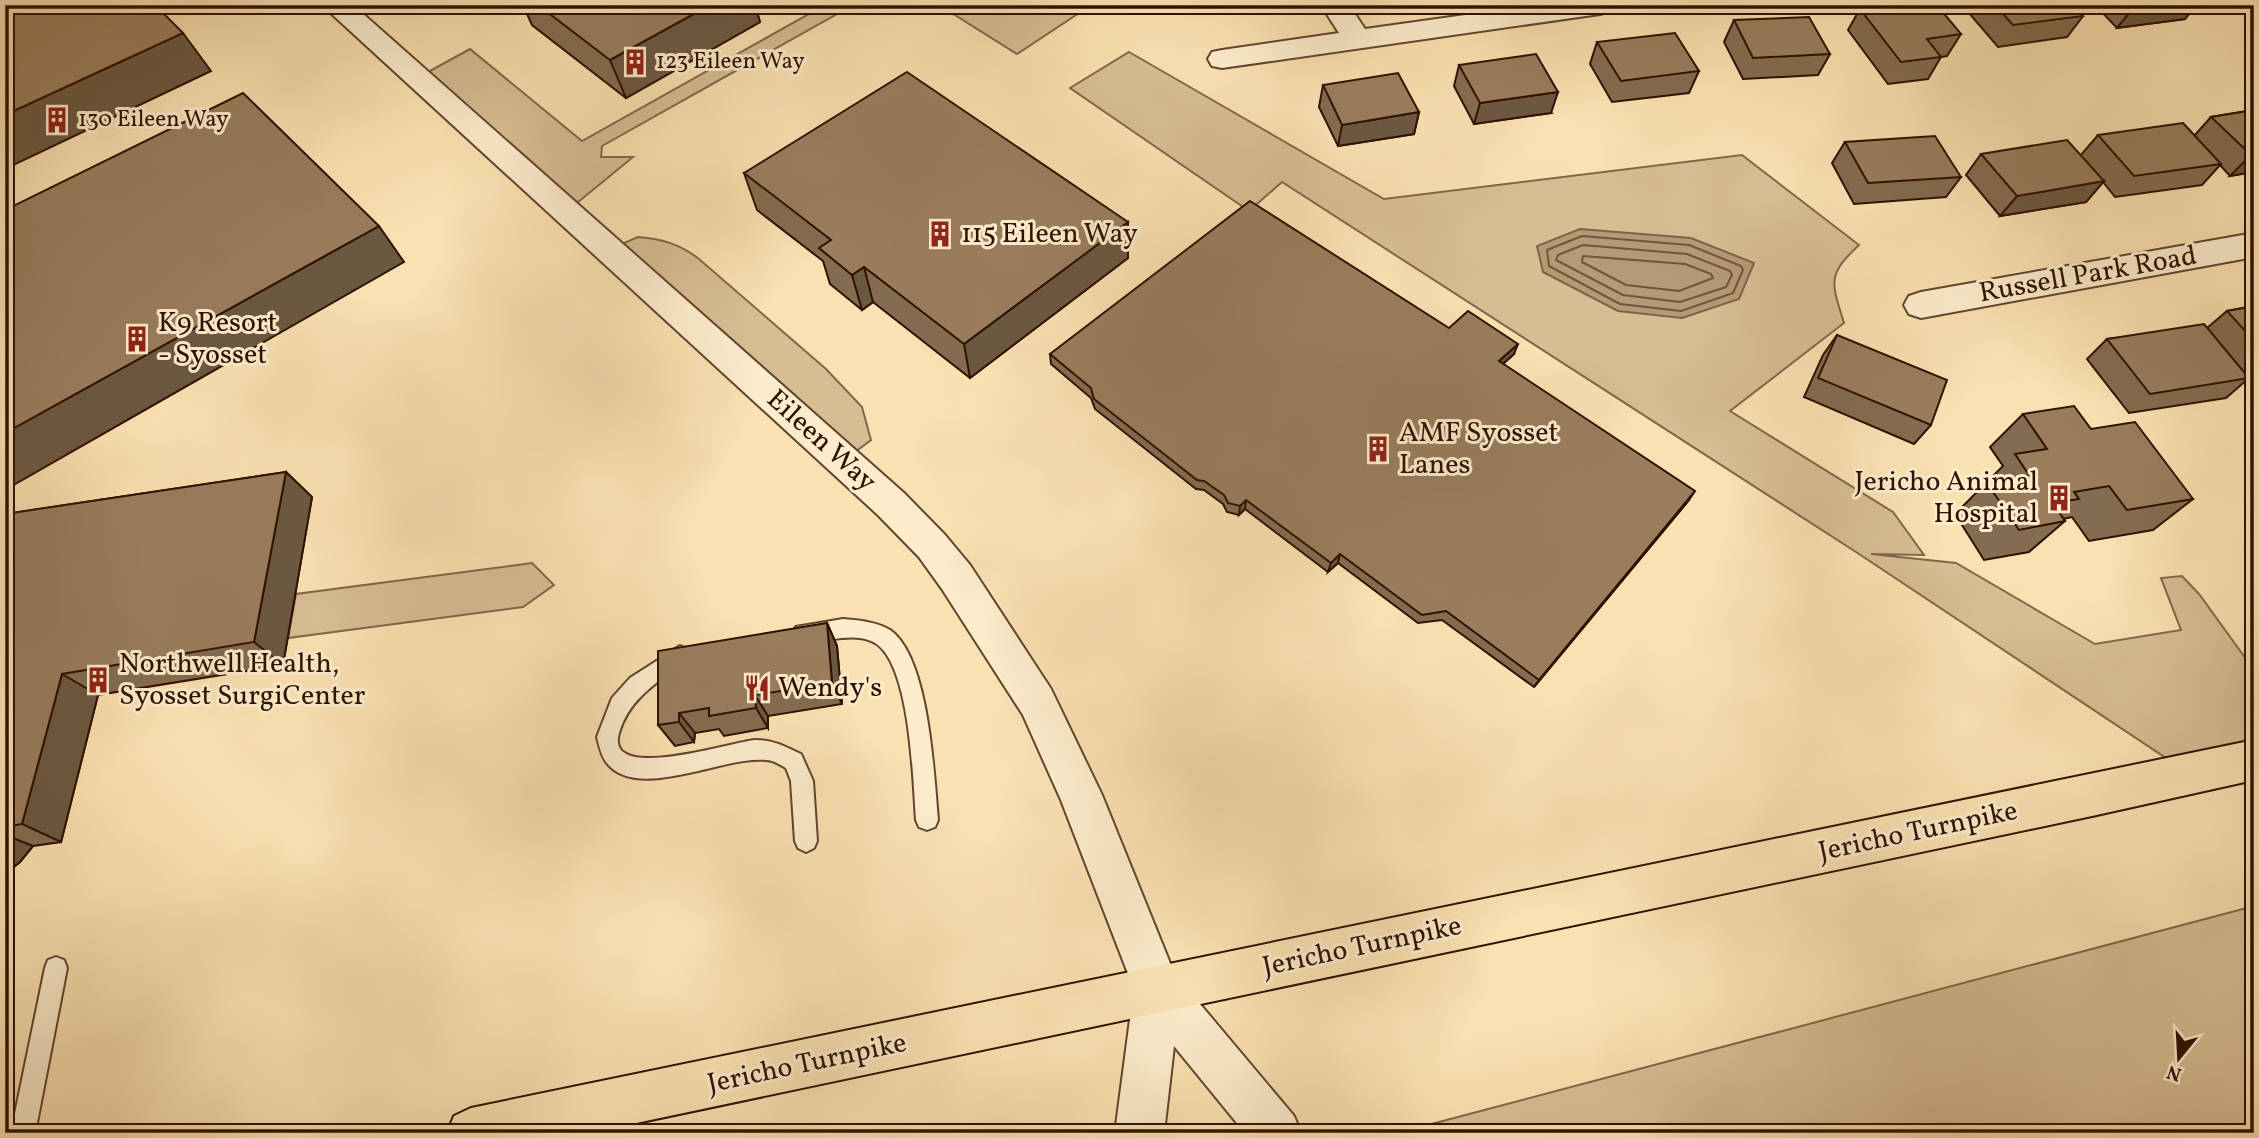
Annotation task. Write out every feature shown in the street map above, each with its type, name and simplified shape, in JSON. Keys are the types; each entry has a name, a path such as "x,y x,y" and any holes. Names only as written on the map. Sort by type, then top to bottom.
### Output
{"main road":[{"name":"Jericho Turnpike","path":"471,1133 2254,760"}],"street":[{"name":"Eileen Way","path":"336,5 891,504 932,546 993,630 1037,702 1081,794 1157,989"},
{"path":"1335,5 1358,40"},
{"path":"1223,60 1600,5"},
{"name":"Russell Park Road","path":"1921,305 2254,245"},
{"path":"1139,1133 1157,989"},
{"path":"1157,989 1278,1133"}],"lane":[{"path":"785,636 848,626 884,637 902,660 915,703 927,820"},
{"path":"697,651 684,653 662,666 637,685 619,705 607,737 616,758 633,769 672,766 741,752 769,750 794,761 802,781 806,841"},
{"path":"23,1133 56,968"}],"shaded area":[{"path":"825,5 853,5 602,146 601,157 633,157 566,212 417,78 470,49 582,141"},
{"path":"939,5 1060,5 1076,15 1017,54"},
{"path":"1129,52 1384,199 1742,155 1859,245 1841,264 1835,280 1836,297 1844,323 1730,411 1893,512 1924,555 1871,554 1956,563 2095,644 2181,630 2161,578 2182,576 2199,594 2254,670 2254,760 2190,774 1856,552 1282,182 1249,211 1070,88"},
{"path":"638,237 670,243 692,254 826,369 862,407 871,440 843,461 608,250"},
{"path":"532,563 554,585 523,607 288,638 296,594"},
{"path":"2254,906 2254,1133 1412,1133 1424,1126"}],"water":[{"path":"1580,229 1691,238 1754,263 1739,299 1682,318 1618,311 1543,272 1537,246"}],"building":[{"path":"5,5 155,5 183,33 5,115"},
{"path":"538,5 710,5 610,60"},
{"path":"1891,5 1937,5 1961,34 1927,39 1941,57 1901,62 1860,9"},
{"path":"1995,5 2073,5 2083,16 2013,25"},
{"path":"1809,17 1830,54 1753,58 1734,20"},
{"path":"1675,33 1699,71 1621,81 1597,42"},
{"path":"1536,54 1558,92 1480,103 1459,65"},
{"name":"115 Eileen Way","path":"907,72 1128,222 964,344 864,267 852,275 819,248 831,240 744,173"},
{"path":"1398,73 1419,112 1342,125 1323,85"},
{"name":"K9 Resort - Syosset","path":"243,93 379,226 5,433 5,210"},
{"path":"2254,110 2254,155 2251,155 2211,117"},
{"path":"2183,123 2221,164 2134,176 2098,135"},
{"path":"1935,136 1961,177 1868,183 1845,142"},
{"path":"2067,140 2104,181 2017,196 1981,154"},
{"name":"AMF Syosset Lanes","path":"1250,201 1449,328 1468,311 1518,344 1499,361 1695,491 1539,680 1446,611 1422,615 1340,554 1331,563 1246,500 1240,506 1228,503 1224,495 1204,481 1197,480 1094,399 1091,388 1050,354"},
{"path":"2254,306 2254,341 2227,311"},
{"path":"2204,324 2249,378 2150,394 2107,339"},
{"path":"1837,335 1947,380 1931,425 1818,378"},
{"path":"2074,406 2091,429 2135,422 2193,499 2127,510 2109,486 2074,492 2079,499 2053,503 2065,521 2019,530 1987,483 2029,475 2015,454 2047,449 2023,414"},
{"name":"Northwell Health, Syosset SurgiCenter","path":"286,472 254,642 62,674 22,824 5,827 5,514"},
{"path":"827,623 832,683 755,695 756,708 709,716 709,708 679,713 679,722 658,725 658,651"}],"place":[{"name":"123 Eileen Way","path":"635,62"},
{"name":"130 Eileen Way","path":"57,120"},
{"name":"115 Eileen Way","path":"940,234"},
{"name":"K9 Resort - Syosset","path":"137,339"},
{"name":"AMF Syosset Lanes","path":"1378,449"},
{"name":"Jericho Animal Hospital","path":"2059,498"},
{"name":"Northwell Health, Syosset SurgiCenter","path":"98,680"},
{"name":"Wendy's","path":"757,688"}]}
